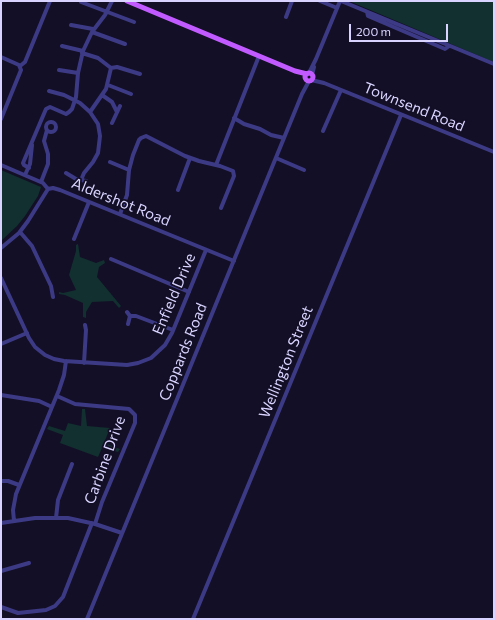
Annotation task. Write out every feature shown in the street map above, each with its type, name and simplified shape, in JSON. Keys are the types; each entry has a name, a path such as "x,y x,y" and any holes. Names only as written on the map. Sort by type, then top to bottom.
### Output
{"main road":[{"name":"Townsend Road","path":"127,1 309,77"}],"street":[{"path":"20,66 25,62 50,1"},
{"path":"25,175 28,168 23,164 29,154 32,143 47,108 68,113 75,100 78,73 83,52 92,31 107,13 112,1"},
{"path":"286,17 292,1"},
{"path":"320,1 337,8"},
{"path":"340,1 494,64"},
{"name":"Coppards Road","path":"87,619 340,1"},
{"path":"81,2 134,22"},
{"path":"71,25 92,31 125,44"},
{"path":"62,46 98,58 111,68 117,67 140,74"},
{"path":"216,165 259,56"},
{"path":"1,57 20,66"},
{"path":"1,119 20,74 20,66"},
{"path":"90,112 108,85 111,68"},
{"path":"59,70 78,73"},
{"name":"Townsend Road","path":"309,77 494,152"},
{"path":"108,85 131,94"},
{"path":"49,90 75,100 90,112 98,124 100,142 96,158 84,173 84,181 66,173"},
{"path":"323,131 340,90"},
{"path":"102,95 112,102 117,112"},
{"path":"112,123 120,106"},
{"name":"Wellington Street","path":"193,619 401,115"},
{"path":"234,118 244,124 260,129 271,135 284,138"},
{"path":"41,182 48,164 48,154 44,141 47,130"},
{"path":"120,214 127,195 129,170 137,144 141,138 146,136 190,158 231,170 234,173 221,208"},
{"path":"178,190 190,158"},
{"path":"276,158 304,170"},
{"path":"110,162 129,170"},
{"name":"Aldershot Road","path":"1,165 41,182 48,189 56,189 234,261"},
{"path":"1,248 20,232 48,189"},
{"path":"74,239 89,202"},
{"path":"20,232 28,239 32,246 51,286 53,297"},
{"name":"Enfield Drive","path":"1,278 31,342 40,351 54,359 66,361 127,365 145,361 166,345 206,250"},
{"path":"111,259 189,292"},
{"path":"126,312 130,316 136,316 173,330"},
{"path":"128,324 130,316"},
{"path":"84,362 85,325"},
{"path":"1,344 27,333"},
{"path":"14,521 13,510 19,485 62,382 66,361"},
{"path":"1,395 39,401 52,407"},
{"name":"Carbine Drive","path":"56,396 75,404 129,409 135,415 133,427 94,523"},
{"path":"56,518 58,500 72,464"},
{"path":"1,480 19,485"},
{"path":"1,523 35,518 56,518 94,523 122,533"},
{"path":"1,607 18,613 46,610 56,606 63,597 94,523"},
{"path":"1,571 29,563"}],"green space":[{"path":"349,1 494,1 494,62 489,60"},
{"path":"1,170 41,187 38,196 25,216 1,241"},
{"path":"78,244 80,257 96,263 104,260 105,263 99,267 97,277 121,306 119,308 113,301 92,302 86,312 86,318 83,317 83,303 59,294 59,292 63,293 76,290 69,275 76,251 76,245"},
{"path":"82,409 85,409 87,426 110,428 104,443 120,449 118,452 102,448 98,457 60,443 63,435 47,429 49,426 65,431 68,423 81,426"}]}
